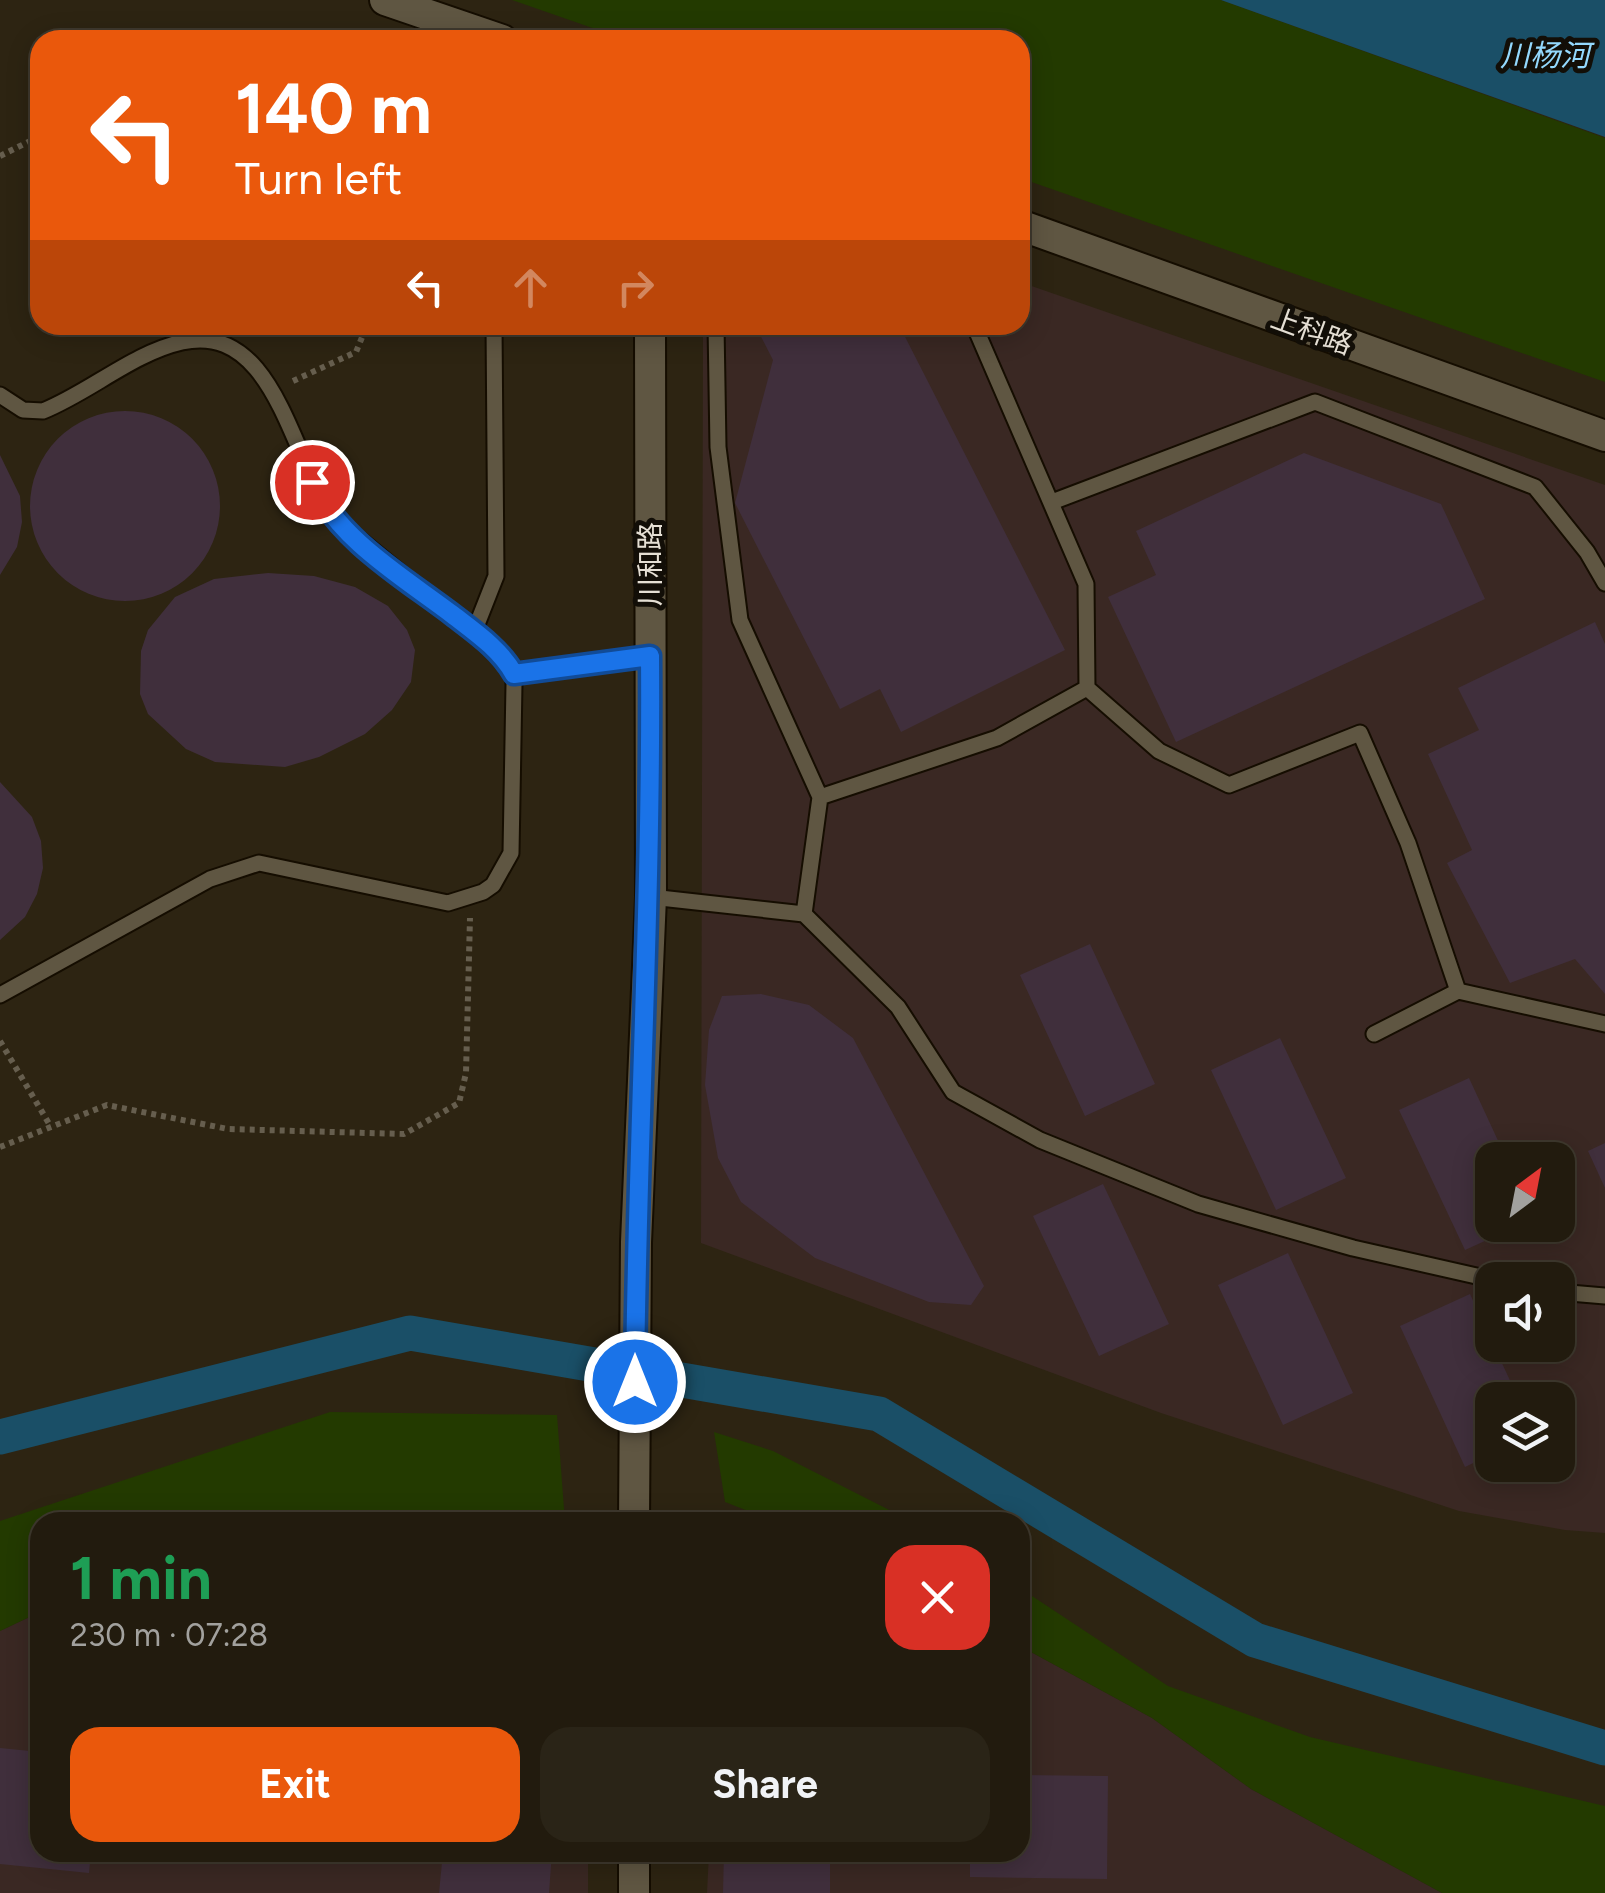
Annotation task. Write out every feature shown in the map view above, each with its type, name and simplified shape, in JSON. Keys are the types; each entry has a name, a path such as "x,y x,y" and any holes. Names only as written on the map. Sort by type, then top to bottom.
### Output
{"street":[{"path":"386,0 473,30"},
{"name":"上科路","path":"1030,229 1605,436"},
{"name":"川和路","path":"634,1512 636,1242 651,897 650,335"},
{"path":"634,1862 634,1893"}],"lane":[{"path":"474,632 496,576 494,335"},
{"path":"716,335 718,448 740,620 820,797 804,914"},
{"path":"978,335 1086,584 1087,688 1159,752 1229,785 1360,733 1408,843 1458,991"},
{"path":"0,395 23,410 44,411 184,342 234,350 260,368 321,502 336,520 474,632 514,674 511,853 493,885 470,900 448,903 259,864 244,865 210,879 0,994"},
{"path":"1052,502 1315,402 1534,487 1587,552 1605,583"},
{"path":"514,674 650,656"},
{"path":"820,797 997,738 1087,688"},
{"path":"651,897 804,914 898,1007 953,1092 1023,1130 1198,1204 1354,1248 1475,1276"},
{"path":"1374,1034 1458,991 1605,1024"},
{"path":"1575,1293 1605,1296"}],"path":[{"path":"0,156 30,141"},
{"path":"272,390 356,352 362,335"},
{"path":"0,1147 106,1105 228,1129 404,1134 459,1103 466,1073 470,900"},
{"path":"0,1040 51,1128"}],"shaded area":[{"path":"1030,285 1605,485 1605,1533 1459,1511 1161,1413 701,1243 703,335 1030,335"},
{"path":"30,1617 30,1862 588,1862 588,1893 0,1893 0,1631"},
{"path":"1030,1651 1152,1718 1251,1789 1442,1893 707,1893 709,1862 1030,1862"}],"green space":[{"path":"512,0 1221,0 1605,138 1605,382 1030,181 1030,30 598,30"},
{"path":"330,1412 557,1415 564,1512 30,1512 30,1617 0,1631 0,1521"},
{"path":"714,1432 773,1451 893,1512 750,1512 725,1502"},
{"path":"1030,1595 1168,1686 1310,1737 1605,1806 1605,1893 1442,1893 1251,1789 1152,1718 1030,1651"}],"water":[{"name":"川杨河","path":"1221,0 1605,0 1605,137"}],"building":[{"path":"760,335 904,335 1065,650 901,732 880,689 840,709 735,503 773,360"},
{"path":"125,411 161,418 192,439 213,470 220,506 213,542 192,573 161,594 125,601 89,594 58,573 37,542 30,506 37,470 58,439 89,418"},
{"path":"1304,453 1441,504 1485,599 1176,742 1108,597 1156,575 1136,531"},
{"path":"0,455 20,496 22,522 17,547 0,575"},
{"path":"268,573 314,576 355,587 388,606 407,630 415,650 411,682 392,710 365,734 319,757 285,767 215,762 186,749 148,714 140,694 141,651 148,630 175,597 214,579"},
{"path":"1595,622 1605,644 1605,994 1575,959 1510,983 1447,863 1472,850 1428,754 1479,730 1458,688"},
{"path":"0,782 32,817 41,841 43,868 37,894 25,917 0,940"},
{"path":"1090,944 1155,1084 1085,1116 1020,975"},
{"path":"761,994 809,1005 853,1038 984,1286 971,1305 929,1302 815,1258 741,1202 718,1158 705,1085 709,1030 722,996"},
{"path":"1280,1038 1346,1178 1276,1210 1211,1070"},
{"path":"1469,1078 1499,1142 1475,1142 1475,1242 1483,1242 1465,1250 1399,1110"},
{"path":"1605,1143 1605,1188 1588,1151"},
{"path":"1103,1184 1169,1324 1099,1356 1033,1216"},
{"path":"1288,1253 1353,1393 1283,1425 1218,1285"},
{"path":"1470,1294 1475,1305 1475,1362 1501,1362 1511,1382 1475,1382 1475,1462 1465,1467 1400,1326"},
{"path":"0,1748 30,1751 30,1862 90,1862 89,1873 0,1864"},
{"path":"1030,1775 1108,1776 1107,1879 970,1877 970,1862 1030,1862"},
{"path":"442,1862 551,1862 549,1893 439,1893"},
{"path":"724,1862 830,1862 830,1893 723,1893"}],"waterway":[{"path":"0,1437 410,1333 879,1414 1255,1640 1605,1748"}],"route":[{"path":"312,482 321,502 356,540 474,632 514,674 650,656 651,897 636,1242 635,1382"}]}
